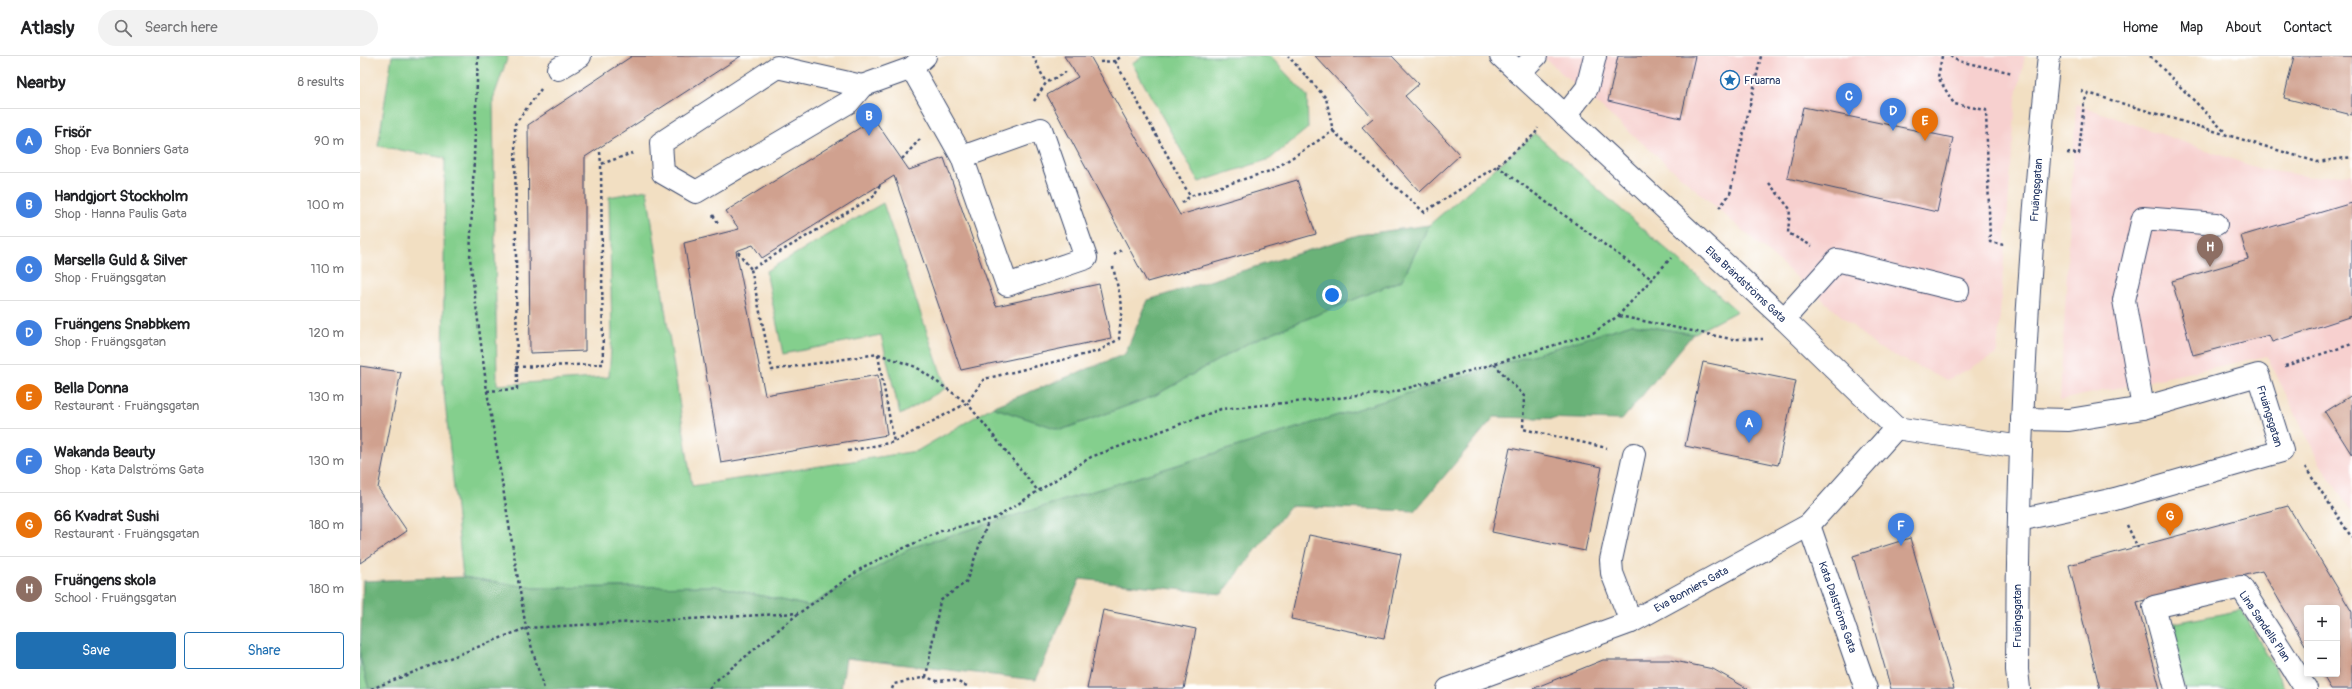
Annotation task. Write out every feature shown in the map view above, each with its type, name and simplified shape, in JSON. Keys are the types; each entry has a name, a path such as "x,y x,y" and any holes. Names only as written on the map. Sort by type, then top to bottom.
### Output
{"street":[{"path":"558,70 580,56"},
{"name":"Elsa Brändströms Gata","path":"1501,56 1784,319 1896,428"},
{"path":"1519,73 1536,56"},
{"path":"1558,109 1587,88 1595,56"},
{"name":"Fruängsgatan","path":"2019,689 2017,670 2022,420 2038,151 2049,56"},
{"path":"862,86 777,67 661,143 663,173 696,192 849,102 862,86 919,62 962,157 1007,285 1086,258 1041,129 962,157"},
{"path":"2143,408 2124,300 2143,218 2216,224"},
{"path":"1784,319 1837,260 1958,290"},
{"name":"Fruängsgatan","path":"2019,520 2115,499 2282,451 2258,375 2143,408 2069,420 2022,420"},
{"path":"1896,428 2021,447"},
{"name":"Eva Bonniers Gata","path":"1448,689 1631,622 1809,525 1896,428"},
{"path":"1631,622 1612,573 1611,560 1634,454"},
{"name":"Kata Dalströms Gata","path":"1809,525 1866,689"},
{"name":"Lina Sandells Plan","path":"2176,689 2154,607 2240,587 2306,689"}],"path":[{"path":"478,56 470,258 487,391 526,628 544,689"},
{"path":"1033,56 1046,83"},
{"path":"1100,62 1115,61 1122,56"},
{"path":"1288,56 1326,98 1333,131 1424,212 1497,166 1535,134 1558,109"},
{"path":"1719,208 1730,194 1761,56"},
{"path":"1942,56 1938,78 1954,104 1986,110 1990,242 2032,248"},
{"path":"1950,56 1958,61 2013,73"},
{"path":"2150,56 2226,133"},
{"path":"1115,61 1190,196"},
{"path":"487,391 517,389 515,124 558,70"},
{"path":"1041,129 1028,110 1046,83 1066,72"},
{"path":"2081,91 2226,133 2317,162 2352,157"},
{"path":"2038,151 2079,154 2084,102 2088,94"},
{"path":"1182,203 1190,196 1273,170 1333,131"},
{"path":"601,164 661,143"},
{"path":"516,367 604,364 600,152"},
{"path":"1497,166 1653,280"},
{"path":"1770,183 1790,209 1788,233 1837,260"},
{"path":"751,269 873,197 880,185"},
{"path":"738,252 751,269 772,370 878,354 916,367 968,403 1038,491"},
{"path":"848,451 894,442 968,403 984,379 1099,351 1119,339 1122,305 1110,257 1086,258"},
{"path":"709,689 713,683 799,613 865,566 941,531 988,522 1091,457 1221,409 1390,393 1494,364 1593,332 1618,316 1672,258"},
{"path":"1618,316 1731,339 1805,339"},
{"path":"2258,375 2352,344"},
{"path":"878,354 894,442"},
{"path":"1494,364 1524,396 1523,429 1634,454"},
{"path":"2282,451 2308,470 2352,538"},
{"path":"926,677 940,601 966,582 988,522"},
{"path":"371,689 526,628 799,613"},
{"path":"892,689 894,684 926,677 936,681 959,682 967,686 967,689"}],"shaded area":[{"path":"1542,56 2025,56 2016,100 1997,354 1947,380 1877,347"},
{"path":"2076,104 2260,169 2311,177 2352,174 2352,512 2322,467 2267,356 2060,400"}],"green space":[{"path":"392,56 508,56 493,99 497,385 609,377 612,335 609,197 647,190 692,486 917,451 992,407 1061,430 1154,396 1250,342 1402,280 1429,225 1535,134 1737,311 1693,334 1632,324 913,547 809,606 716,586 535,588 463,577 443,382 445,158 378,146"},
{"path":"1143,56 1270,56 1307,96 1308,128 1270,159 1199,182 1132,63"},
{"path":"883,203 946,388 900,415 881,335 783,354 766,271"},
{"path":"1429,225 1402,280 1250,342 1154,396 1061,430 992,407 1125,354 1148,300 1358,235"},
{"path":"1632,324 1693,334 1622,420 1494,417 1415,511 1290,506 1222,594 1080,579 1036,680 846,658 841,689 369,689 360,657 363,581 463,577 535,588 716,586 809,606 913,547"},
{"path":"2242,610 2286,689 2185,689 2169,624"},
{"path":"360,657 369,689 360,689"}],"building":[{"path":"632,56 741,56 585,157 585,351 530,353 528,125"},
{"path":"1064,56 1090,56 1180,215 1297,180 1316,234 1147,282 1047,95 1078,77"},
{"path":"1315,56 1392,56 1419,84 1405,96 1460,155 1420,192 1362,127 1373,118"},
{"path":"1618,56 1695,56 1681,118 1608,101"},
{"path":"2294,56 2352,56 2352,115 2284,98"},
{"path":"1803,107 1953,138 1937,212 1787,178"},
{"path":"874,119 909,170 944,158 996,306 1099,284 1111,338 961,370 894,176 762,258 753,245 736,251 765,395 878,375 887,435 721,463 684,243 739,229 726,211"},
{"path":"2352,203 2352,316 2272,342 2269,335 2193,355 2172,281 2248,259 2241,236"},
{"path":"1703,362 1796,381 1778,465 1685,446"},
{"path":"360,366 401,372 378,488 407,531 360,563"},
{"path":"2352,395 2352,455 2325,412"},
{"path":"1510,448 1602,467 1585,551 1492,532"},
{"path":"2288,506 2352,612 2352,689 2331,689 2324,677 2340,677 2340,605 2304,605 2304,643 2262,571 2137,602 2160,689 2100,689 2069,565"},
{"path":"1309,535 1401,554 1384,638 1291,619"},
{"path":"1910,538 1954,689 1891,689 1853,556"},
{"path":"1103,610 1196,629 1184,689 1087,689"},
{"path":"1603,660 1670,660 1713,669 1748,689 1532,689"}],"place":[{"name":"Fruarna","path":"1730,80"},
{"name":"Marsella Guld & Silver","path":"1849,116"},
{"name":"Fruängens Snabbkem","path":"1893,131"},
{"name":"Handgjort Stockholm","path":"869,136"},
{"name":"Bella Donna","path":"1925,141"},
{"name":"Fruängens skola","path":"2210,267"},
{"name":"Frisör","path":"1749,443"},
{"name":"66 Kvadrat Sushi","path":"2170,536"},
{"name":"Wakanda Beauty","path":"1901,546"}]}
